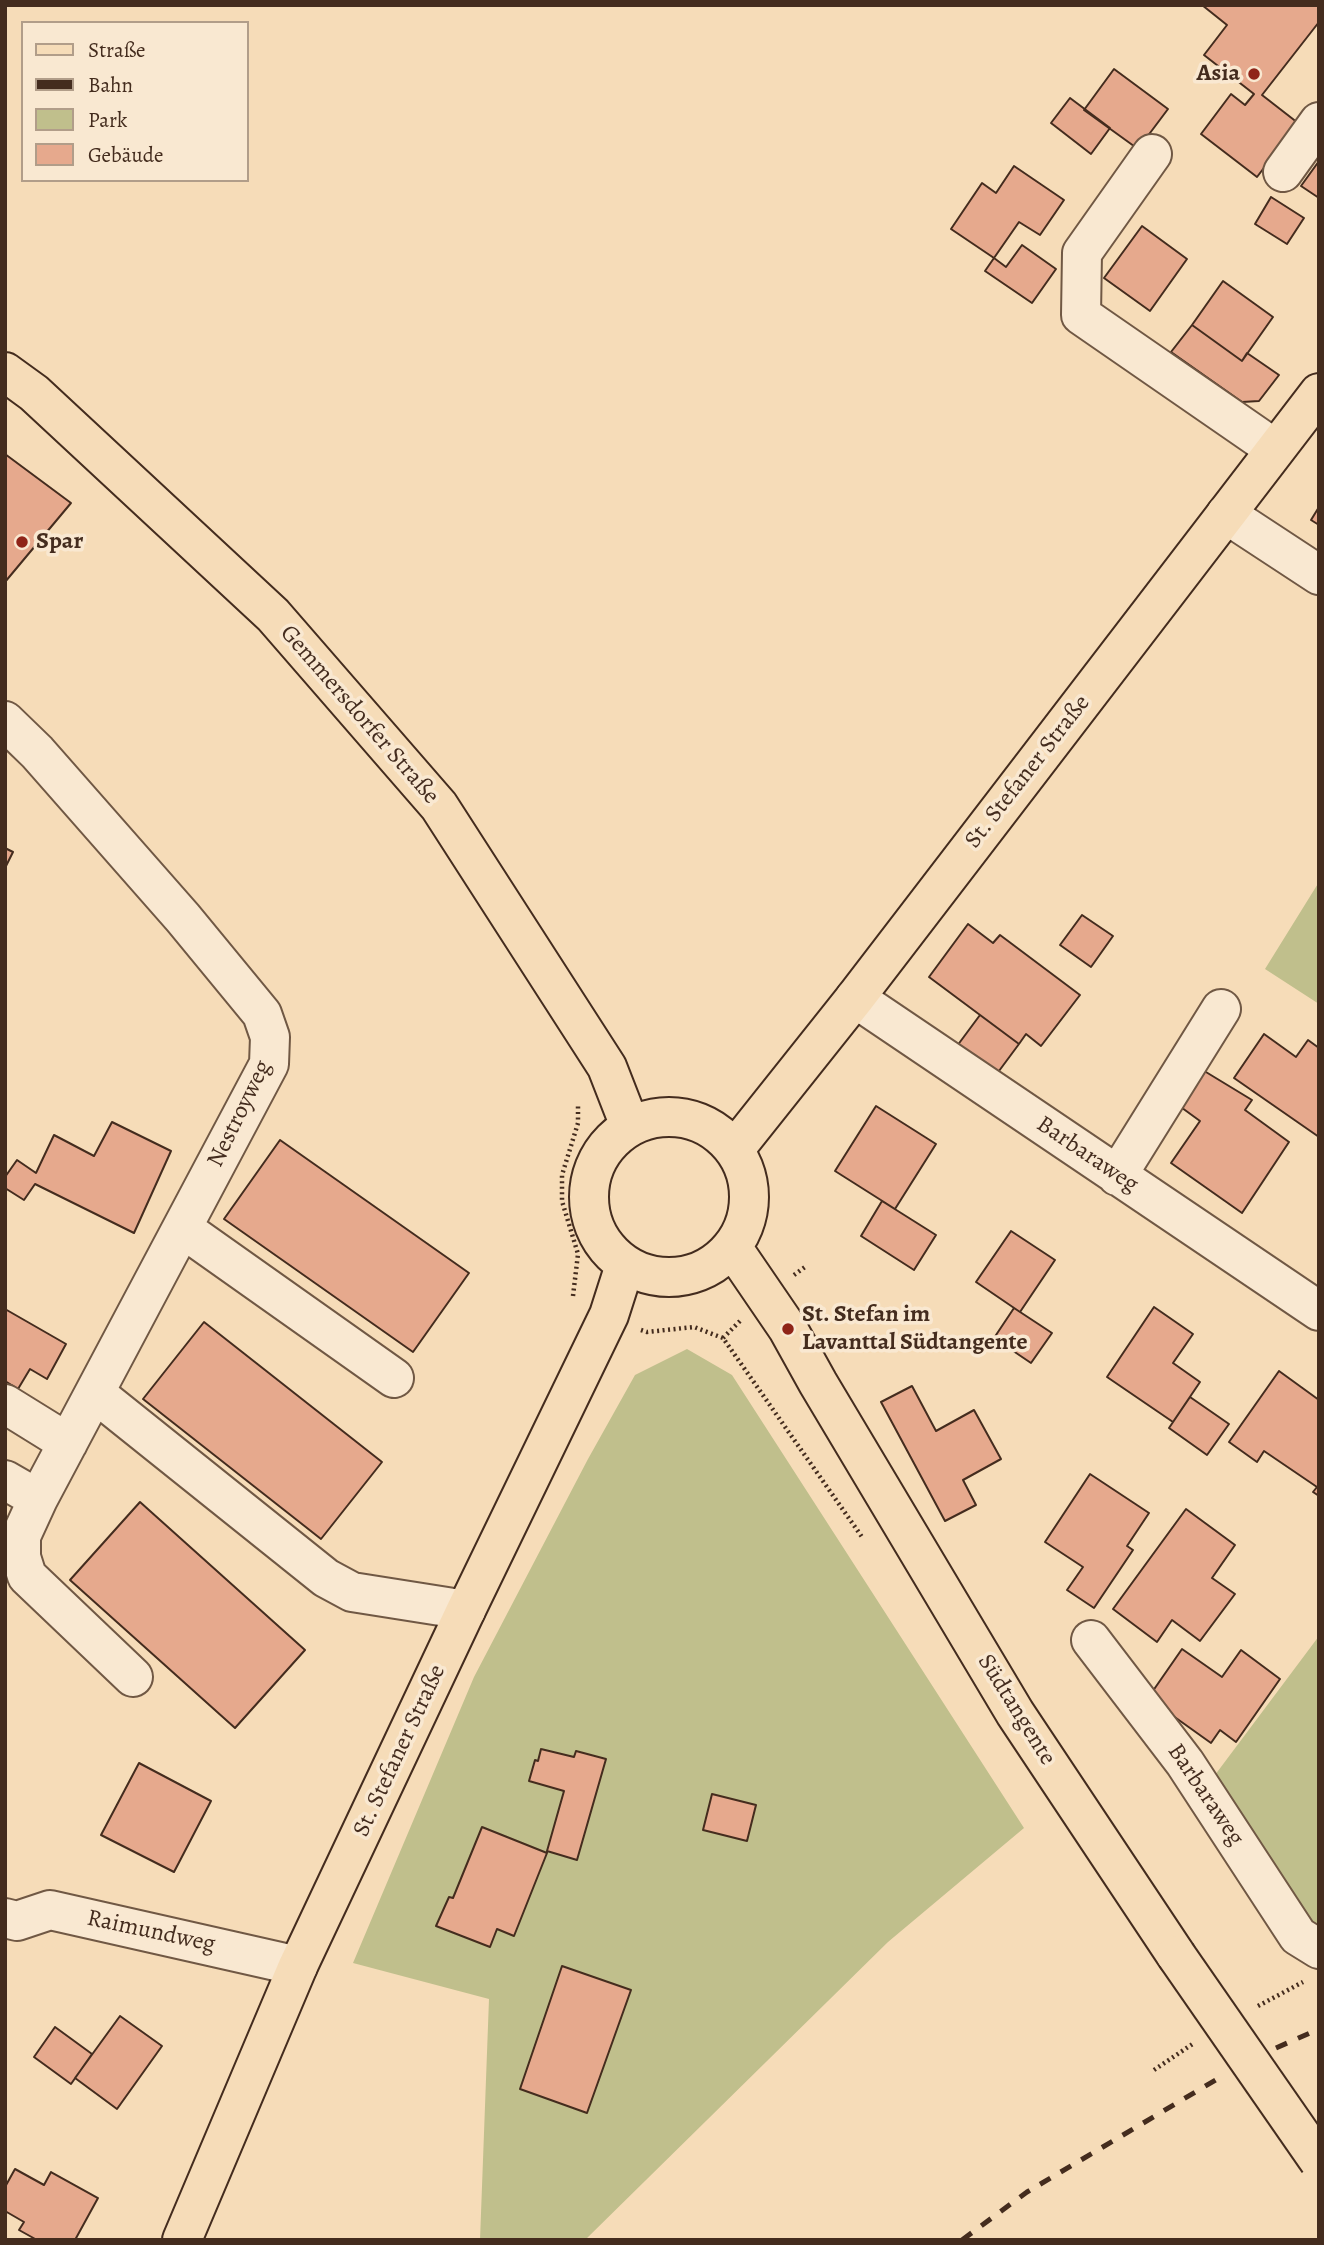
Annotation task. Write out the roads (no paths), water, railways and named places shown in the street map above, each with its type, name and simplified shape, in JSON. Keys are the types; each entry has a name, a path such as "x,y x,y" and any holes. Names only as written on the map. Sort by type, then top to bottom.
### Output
{"main road":[{"name":"Gemmersdorfer Straße","path":"5,372 34,393 273,615 439,806 607,1067 630,1126"},
{"name":"St. Stefaner Straße","path":"734,1150 855,998 1319,393"},
{"path":"660,1117 695,1121 714,1130 734,1150 746,1172 749,1200 745,1223 732,1247 721,1259 696,1273 664,1278 625,1265 607,1250 593,1226 588,1205 590,1177 607,1145 630,1126 660,1117"},
{"name":"Südtangente","path":"732,1247 789,1329 818,1383 1015,1713 1176,1955 1319,2161"},
{"name":"St. Stefaner Straße","path":"182,2240 298,1966 609,1315 625,1265"}],"street":[{"path":"1283,172 1319,122"},
{"path":"1152,153 1082,253 1082,316 1275,449"},
{"path":"1226,514 1319,575"},
{"name":"Nestroyweg","path":"5,721 37,752 183,918 262,1014 270,1037 269,1064 20,1536 20,1557 27,1576 133,1677"},
{"name":"Barbaraweg","path":"855,998 1319,1311"},
{"path":"1117,1176 1221,1009"},
{"path":"182,1228 394,1378"},
{"path":"95,1393 326,1578 352,1592 466,1610"},
{"path":"5,1404 68,1443"},
{"path":"5,1480 38,1499"},
{"name":"Barbaraweg","path":"1091,1640 1185,1763 1298,1936 1313,1964"},
{"name":"Raimundweg","path":"9,1927 50,1910 298,1966"}],"railway":[{"path":"1276,2048 1319,2029"},
{"path":"962,2240 1027,2192 1219,2078"}],"place":[{"name":"Asia","path":"1254,74"},
{"name":"Spar","path":"22,542"},
{"name":"St. Stefan im Lavanttal Südtangente","path":"788,1329"}]}
